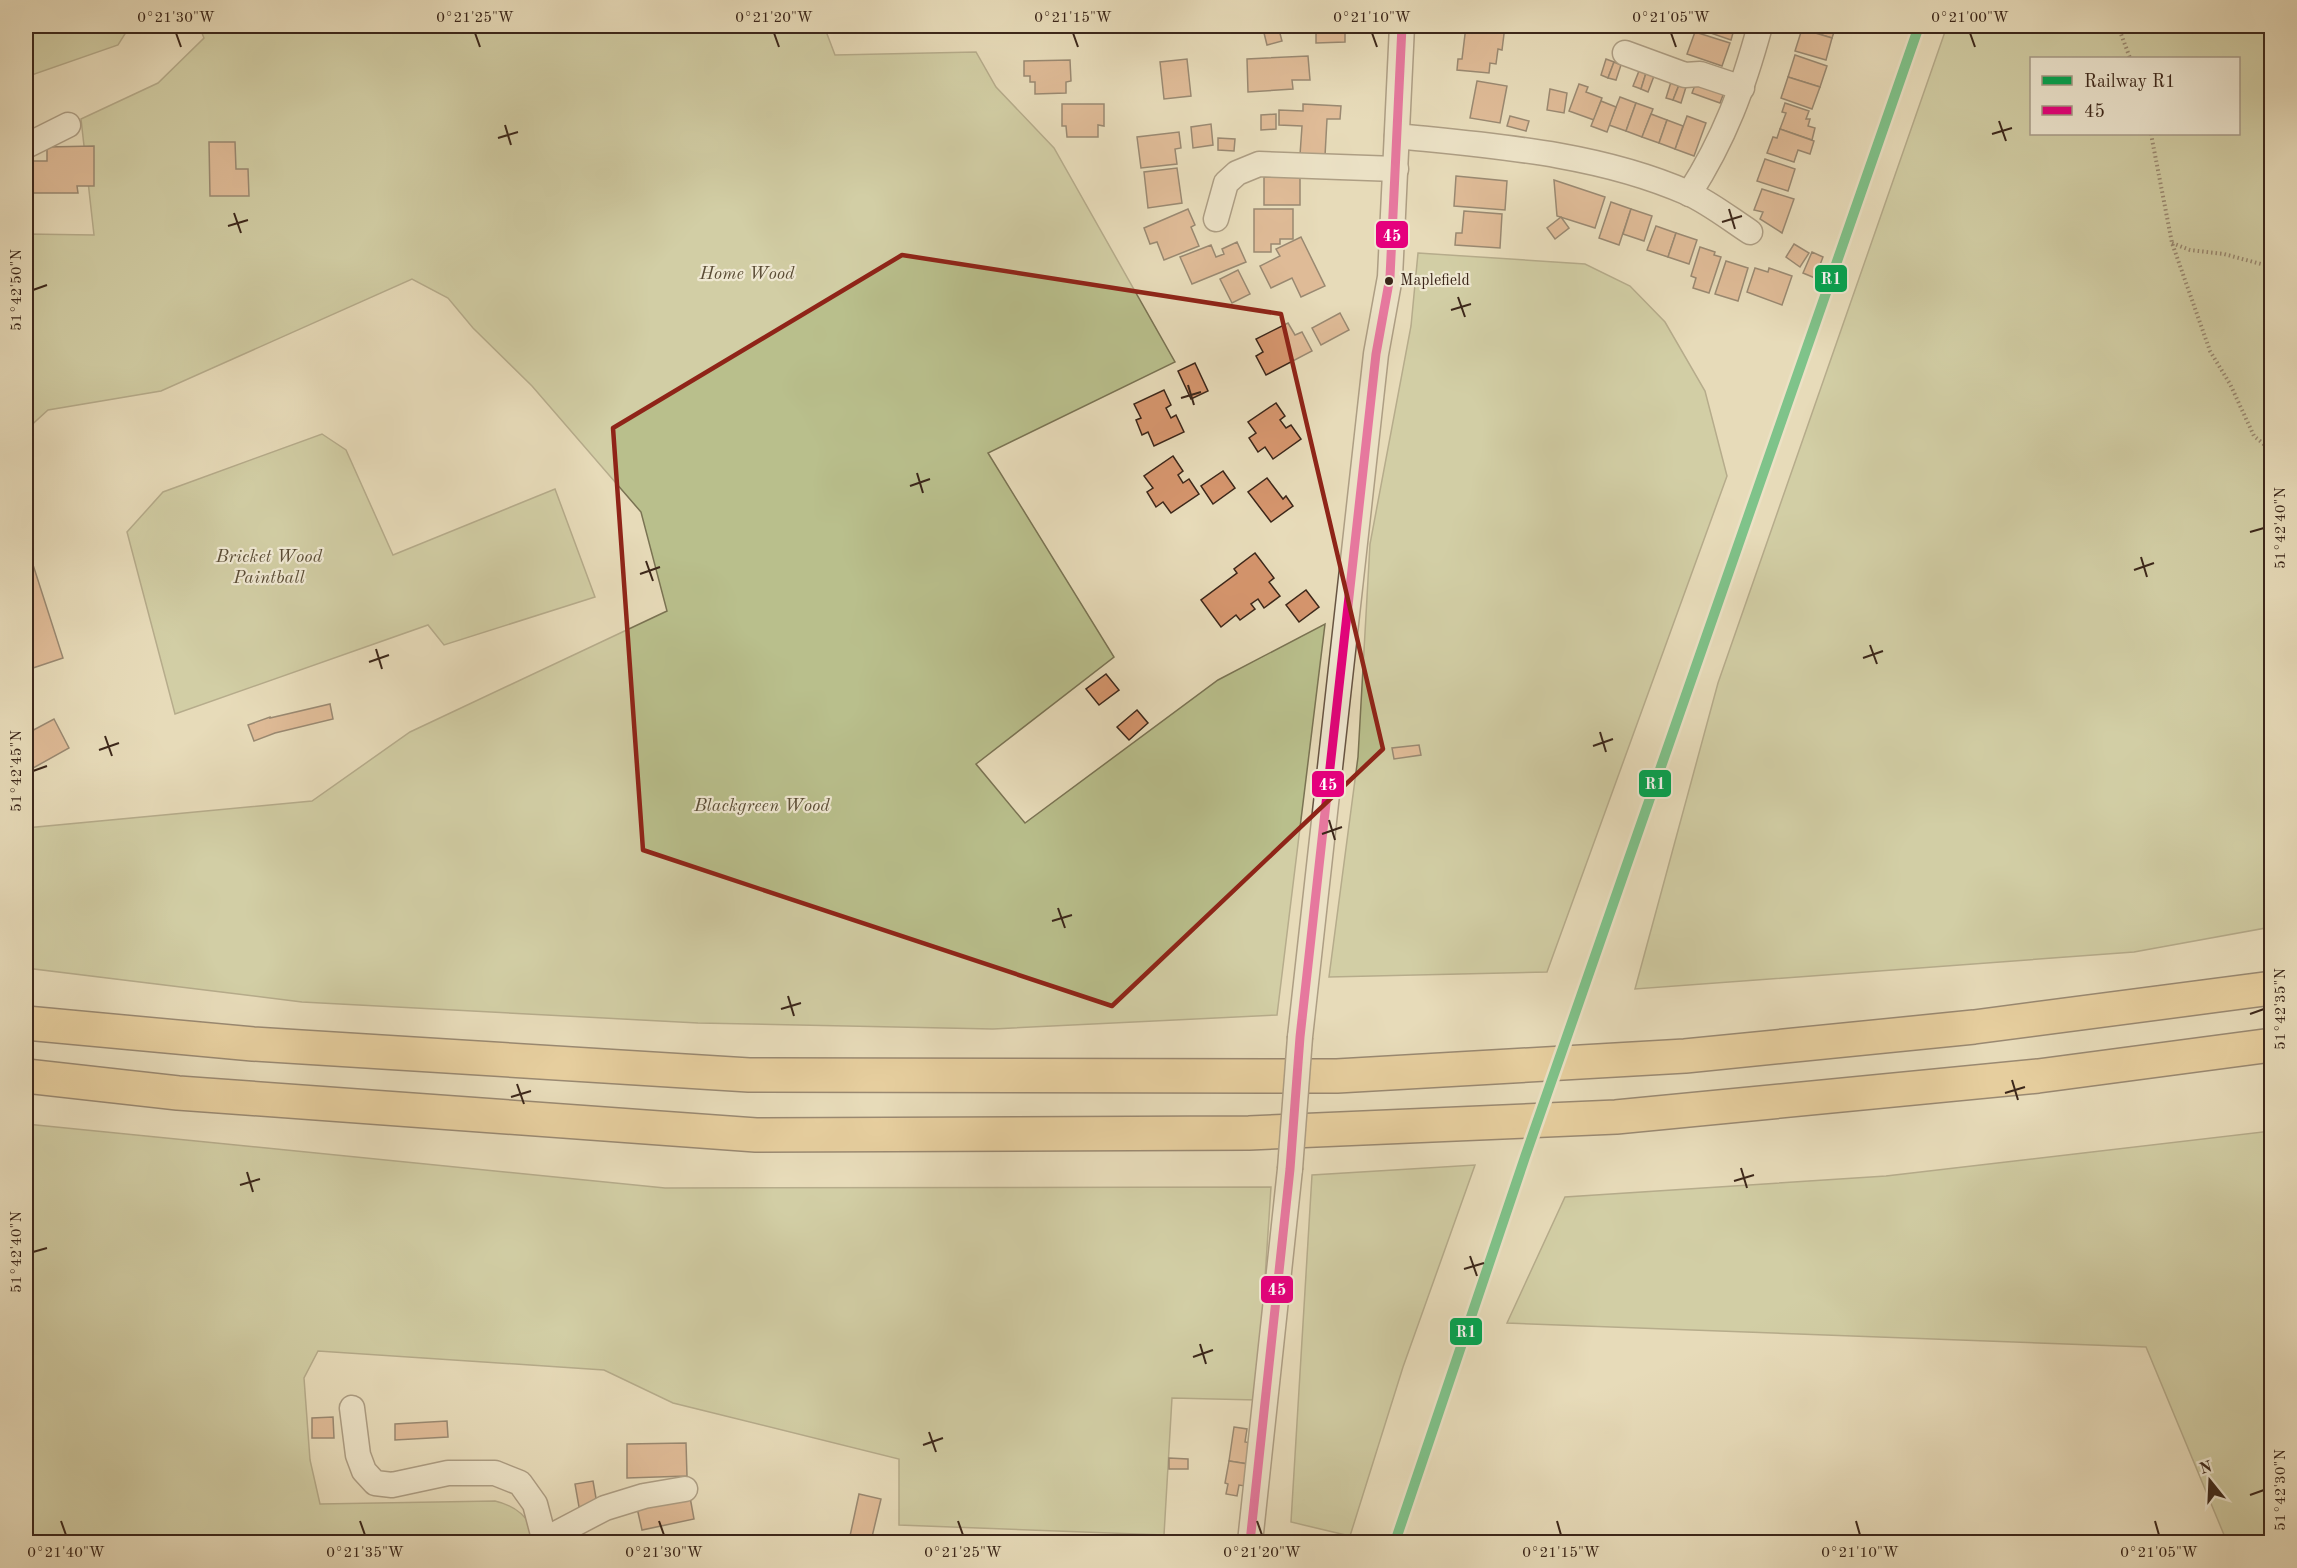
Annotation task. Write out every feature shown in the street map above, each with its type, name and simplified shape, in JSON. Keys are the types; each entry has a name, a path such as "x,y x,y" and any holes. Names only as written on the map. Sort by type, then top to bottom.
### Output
{"highway":[{"path":"26,1023 252,1044 749,1075 1337,1076 1685,1056 1974,1027 2271,988"},
{"path":"26,1076 178,1093 756,1135 1249,1133 1616,1118 2038,1076 2271,1045"}],"street":[{"path":"1250,1542 1290,1169 1300,1037 1376,354 1390,277 1402,26"},
{"path":"1689,194 1709,163 1732,114 1760,26"},
{"path":"1625,53 1685,75 1700,74 1742,88"},
{"path":"26,146 68,125"},
{"path":"1397,136 1443,140 1589,161 1637,174 1689,194 1750,232"},
{"path":"1216,219 1226,183 1237,172 1259,164 1396,169"},
{"path":"352,1408 358,1455 364,1472 375,1483 392,1485 448,1473 495,1473 520,1483 535,1504 545,1541 605,1508 644,1496 686,1489"}],"path":[{"path":"2118,26 2130,57"},
{"path":"2151,135 2172,243 2210,351 2230,384 2254,436 2271,451"},
{"path":"2172,243 2190,250 2224,254 2271,267"}],"highlighted area":[{"path":"902,255 1281,314 1383,749 1112,1006 643,850 613,428"}],"green space":[{"path":"26,26 130,26 118,45 26,77"},
{"path":"199,26 824,26 835,55 976,52 996,87 1054,148 1175,362 988,453 1114,657 976,764 1025,823 1218,680 1325,624 1277,1015 993,1029 698,1023 302,1002 26,968 26,828 312,801 410,732 667,611 641,512 532,386 473,328 448,298 412,279 161,391 48,410 26,430 26,234 94,235 81,119 158,83 204,38"},
{"path":"1947,26 2271,26 2271,927 2134,952 1635,989 1718,683"},
{"path":"1418,253 1585,264 1630,286 1665,322 1705,391 1727,476 1547,972 1329,977 1358,757 1370,544 1411,326"},
{"name":"Bricket Wood Paintball","path":"322,434 346,450 393,555 555,489 595,597 444,645 428,625 175,714 127,532 163,492"},
{"path":"26,1124 665,1188 1271,1187 1257,1400 1172,1398 1164,1535 899,1525 899,1459 673,1403 604,1370 318,1351 304,1378 310,1460 320,1504 495,1501 517,1510 531,1527 537,1542 26,1542"},
{"path":"2271,1131 2271,1542 2227,1542 2146,1347 1507,1323 1565,1197 1886,1176"},
{"path":"1475,1165 1403,1367 1350,1536 1291,1522 1312,1175"}],"building":[{"path":"1278,26 1282,41 1267,45 1263,29"},
{"path":"1316,26 1345,26 1345,42 1316,43"},
{"path":"1466,26 1505,26 1502,50 1498,49 1496,64 1490,63 1489,73 1457,70 1458,59 1462,59"},
{"path":"1696,26 1735,26 1731,40 1696,28"},
{"path":"1803,26 1836,26 1832,38 1802,29"},
{"path":"1802,29 1832,38 1826,60 1795,51"},
{"path":"1695,32 1730,43 1722,66 1687,54"},
{"path":"1795,55 1827,66 1820,87 1788,77"},
{"path":"1308,56 1310,80 1292,80 1293,89 1248,92 1247,59"},
{"path":"1187,59 1191,96 1164,99 1160,62"},
{"path":"1606,59 1614,62 1608,78 1601,75"},
{"path":"1070,60 1071,81 1066,82 1066,93 1035,94 1035,82 1030,82 1030,76 1024,76 1024,61"},
{"path":"1614,62 1621,65 1616,80 1608,78"},
{"path":"1639,71 1646,73 1641,89 1633,86"},
{"path":"1646,73 1654,76 1648,92 1641,89"},
{"path":"1788,77 1820,87 1812,109 1781,98"},
{"path":"1697,80 1725,90 1720,103 1692,93"},
{"path":"1477,81 1507,86 1500,123 1470,118"},
{"path":"1671,82 1679,85 1673,100 1666,98"},
{"path":"1579,84 1588,87 1586,92 1602,98 1594,120 1569,111"},
{"path":"1679,85 1686,87 1681,103 1673,100"},
{"path":"1550,89 1567,93 1564,113 1547,110"},
{"path":"1620,97 1636,103 1626,131 1609,125"},
{"path":"1601,101 1616,107 1607,132 1591,126"},
{"path":"1636,103 1653,109 1642,137 1626,131"},
{"path":"1785,103 1809,111 1806,119 1810,119 1808,126 1815,128 1812,140 1780,129 1786,113 1782,112"},
{"path":"1062,104 1104,104 1104,126 1098,125 1098,137 1067,137 1066,126 1062,126"},
{"path":"1303,104 1341,106 1340,119 1327,119 1325,156 1300,155 1302,126 1279,125 1279,110 1303,111"},
{"path":"1276,114 1276,129 1261,130 1261,115"},
{"path":"1651,114 1667,120 1659,143 1642,137"},
{"path":"1510,116 1529,121 1526,131 1507,126"},
{"path":"1687,116 1706,123 1694,156 1675,149"},
{"path":"1667,120 1683,126 1675,149 1659,143"},
{"path":"1211,124 1213,145 1193,148 1191,127"},
{"path":"1780,129 1814,141 1810,154 1798,150 1794,162 1767,153 1773,137 1777,138"},
{"path":"1179,132 1181,148 1175,149 1177,164 1141,168 1137,137"},
{"path":"1218,138 1235,139 1234,151 1218,150"},
{"path":"209,142 235,142 236,169 248,169 249,196 210,196"},
{"path":"94,146 94,186 77,186 78,193 26,193 26,161 47,161 47,147"},
{"path":"1765,159 1795,169 1788,191 1757,181"},
{"path":"1177,168 1182,203 1148,208 1144,172"},
{"path":"1456,176 1507,181 1505,210 1454,206"},
{"path":"1264,177 1300,177 1300,205 1264,205"},
{"path":"1554,180 1605,197 1595,228 1557,216"},
{"path":"1762,189 1794,199 1782,233 1760,219 1763,212 1754,210"},
{"path":"1611,202 1631,209 1619,245 1599,238"},
{"path":"1188,209 1195,225 1191,227 1199,246 1164,260 1157,242 1150,244 1144,228"},
{"path":"1254,209 1293,209 1293,239 1280,239 1280,244 1271,244 1271,252 1254,252"},
{"path":"1631,209 1652,216 1644,241 1623,234"},
{"path":"1464,211 1502,214 1500,248 1455,245 1456,233 1462,233"},
{"path":"1561,217 1569,228 1555,239 1547,228"},
{"path":"1656,226 1676,233 1668,257 1647,250"},
{"path":"1676,233 1697,240 1689,264 1668,257"},
{"path":"1301,237 1325,286 1301,297 1292,278 1271,288 1260,266 1280,256 1276,249"},
{"path":"1237,242 1246,262 1192,284 1180,257 1211,245 1216,257 1224,254 1222,249"},
{"path":"1794,244 1809,253 1800,267 1786,257"},
{"path":"1700,247 1715,252 1714,255 1721,257 1709,293 1693,288 1696,278 1691,276"},
{"path":"1812,252 1823,257 1815,278 1803,273"},
{"path":"1726,261 1748,268 1738,301 1715,294"},
{"path":"1755,268 1768,272 1769,268 1792,276 1782,305 1747,292"},
{"path":"1238,270 1250,294 1232,303 1220,279"},
{"path":"1340,313 1349,330 1321,345 1312,328"},
{"path":"1288,323 1295,335 1302,332 1312,351 1266,375 1256,356 1263,352 1256,339"},
{"path":"1195,363 1208,391 1191,399 1178,371"},
{"path":"1164,390 1171,405 1166,408 1171,418 1176,415 1184,432 1154,446 1148,432 1142,435 1136,420 1141,418 1134,404"},
{"path":"1276,403 1285,416 1280,420 1286,428 1291,425 1301,439 1273,459 1265,447 1258,452 1249,438 1256,433 1248,422"},
{"path":"1173,456 1183,471 1178,475 1183,483 1189,479 1199,494 1171,513 1163,502 1156,507 1147,492 1153,488 1144,476"},
{"path":"1223,471 1235,488 1213,504 1201,486"},
{"path":"1267,478 1283,499 1286,496 1293,506 1271,522 1248,492"},
{"path":"26,543 63,658 33,668 26,645"},
{"path":"1255,553 1274,578 1269,582 1280,596 1264,608 1258,599 1251,604 1255,609 1240,620 1236,615 1221,627 1201,600 1237,573 1234,569"},
{"path":"1306,590 1319,607 1299,622 1286,605"},
{"path":"1106,674 1119,690 1099,705 1086,689"},
{"path":"330,704 333,719 275,733 254,741 248,725 270,717"},
{"path":"1137,710 1148,723 1129,740 1117,727"},
{"path":"54,719 69,748 26,772 26,734"},
{"path":"1419,745 1421,755 1394,759 1392,748"},
{"path":"333,1417 334,1438 312,1438 312,1418"},
{"path":"447,1421 448,1437 395,1440 395,1424"},
{"path":"1234,1427 1247,1429 1245,1442 1251,1443 1248,1464 1229,1461"},
{"path":"686,1443 687,1476 627,1478 627,1444"},
{"path":"1169,1458 1188,1459 1188,1469 1169,1469"},
{"path":"1229,1461 1248,1464 1245,1486 1239,1485 1237,1496 1226,1494 1228,1484 1225,1483"},
{"path":"593,1481 597,1504 579,1507 575,1484"},
{"path":"859,1494 881,1499 871,1541 850,1536"},
{"path":"690,1497 694,1519 642,1530 637,1508"}],"rail line":[{"name":"R1","path":"1395,1542 1525,1157 1919,26"}],"transit line":[{"name":"45","path":"1250,1542 1290,1169 1300,1037 1376,354 1390,277 1402,26"}],"place":[{"name":"Maplefield","path":"1389,281"}],"park label":[{"name":"Home Wood","path":"747,274"},
{"name":"Blackgreen Wood","path":"762,806"}]}
